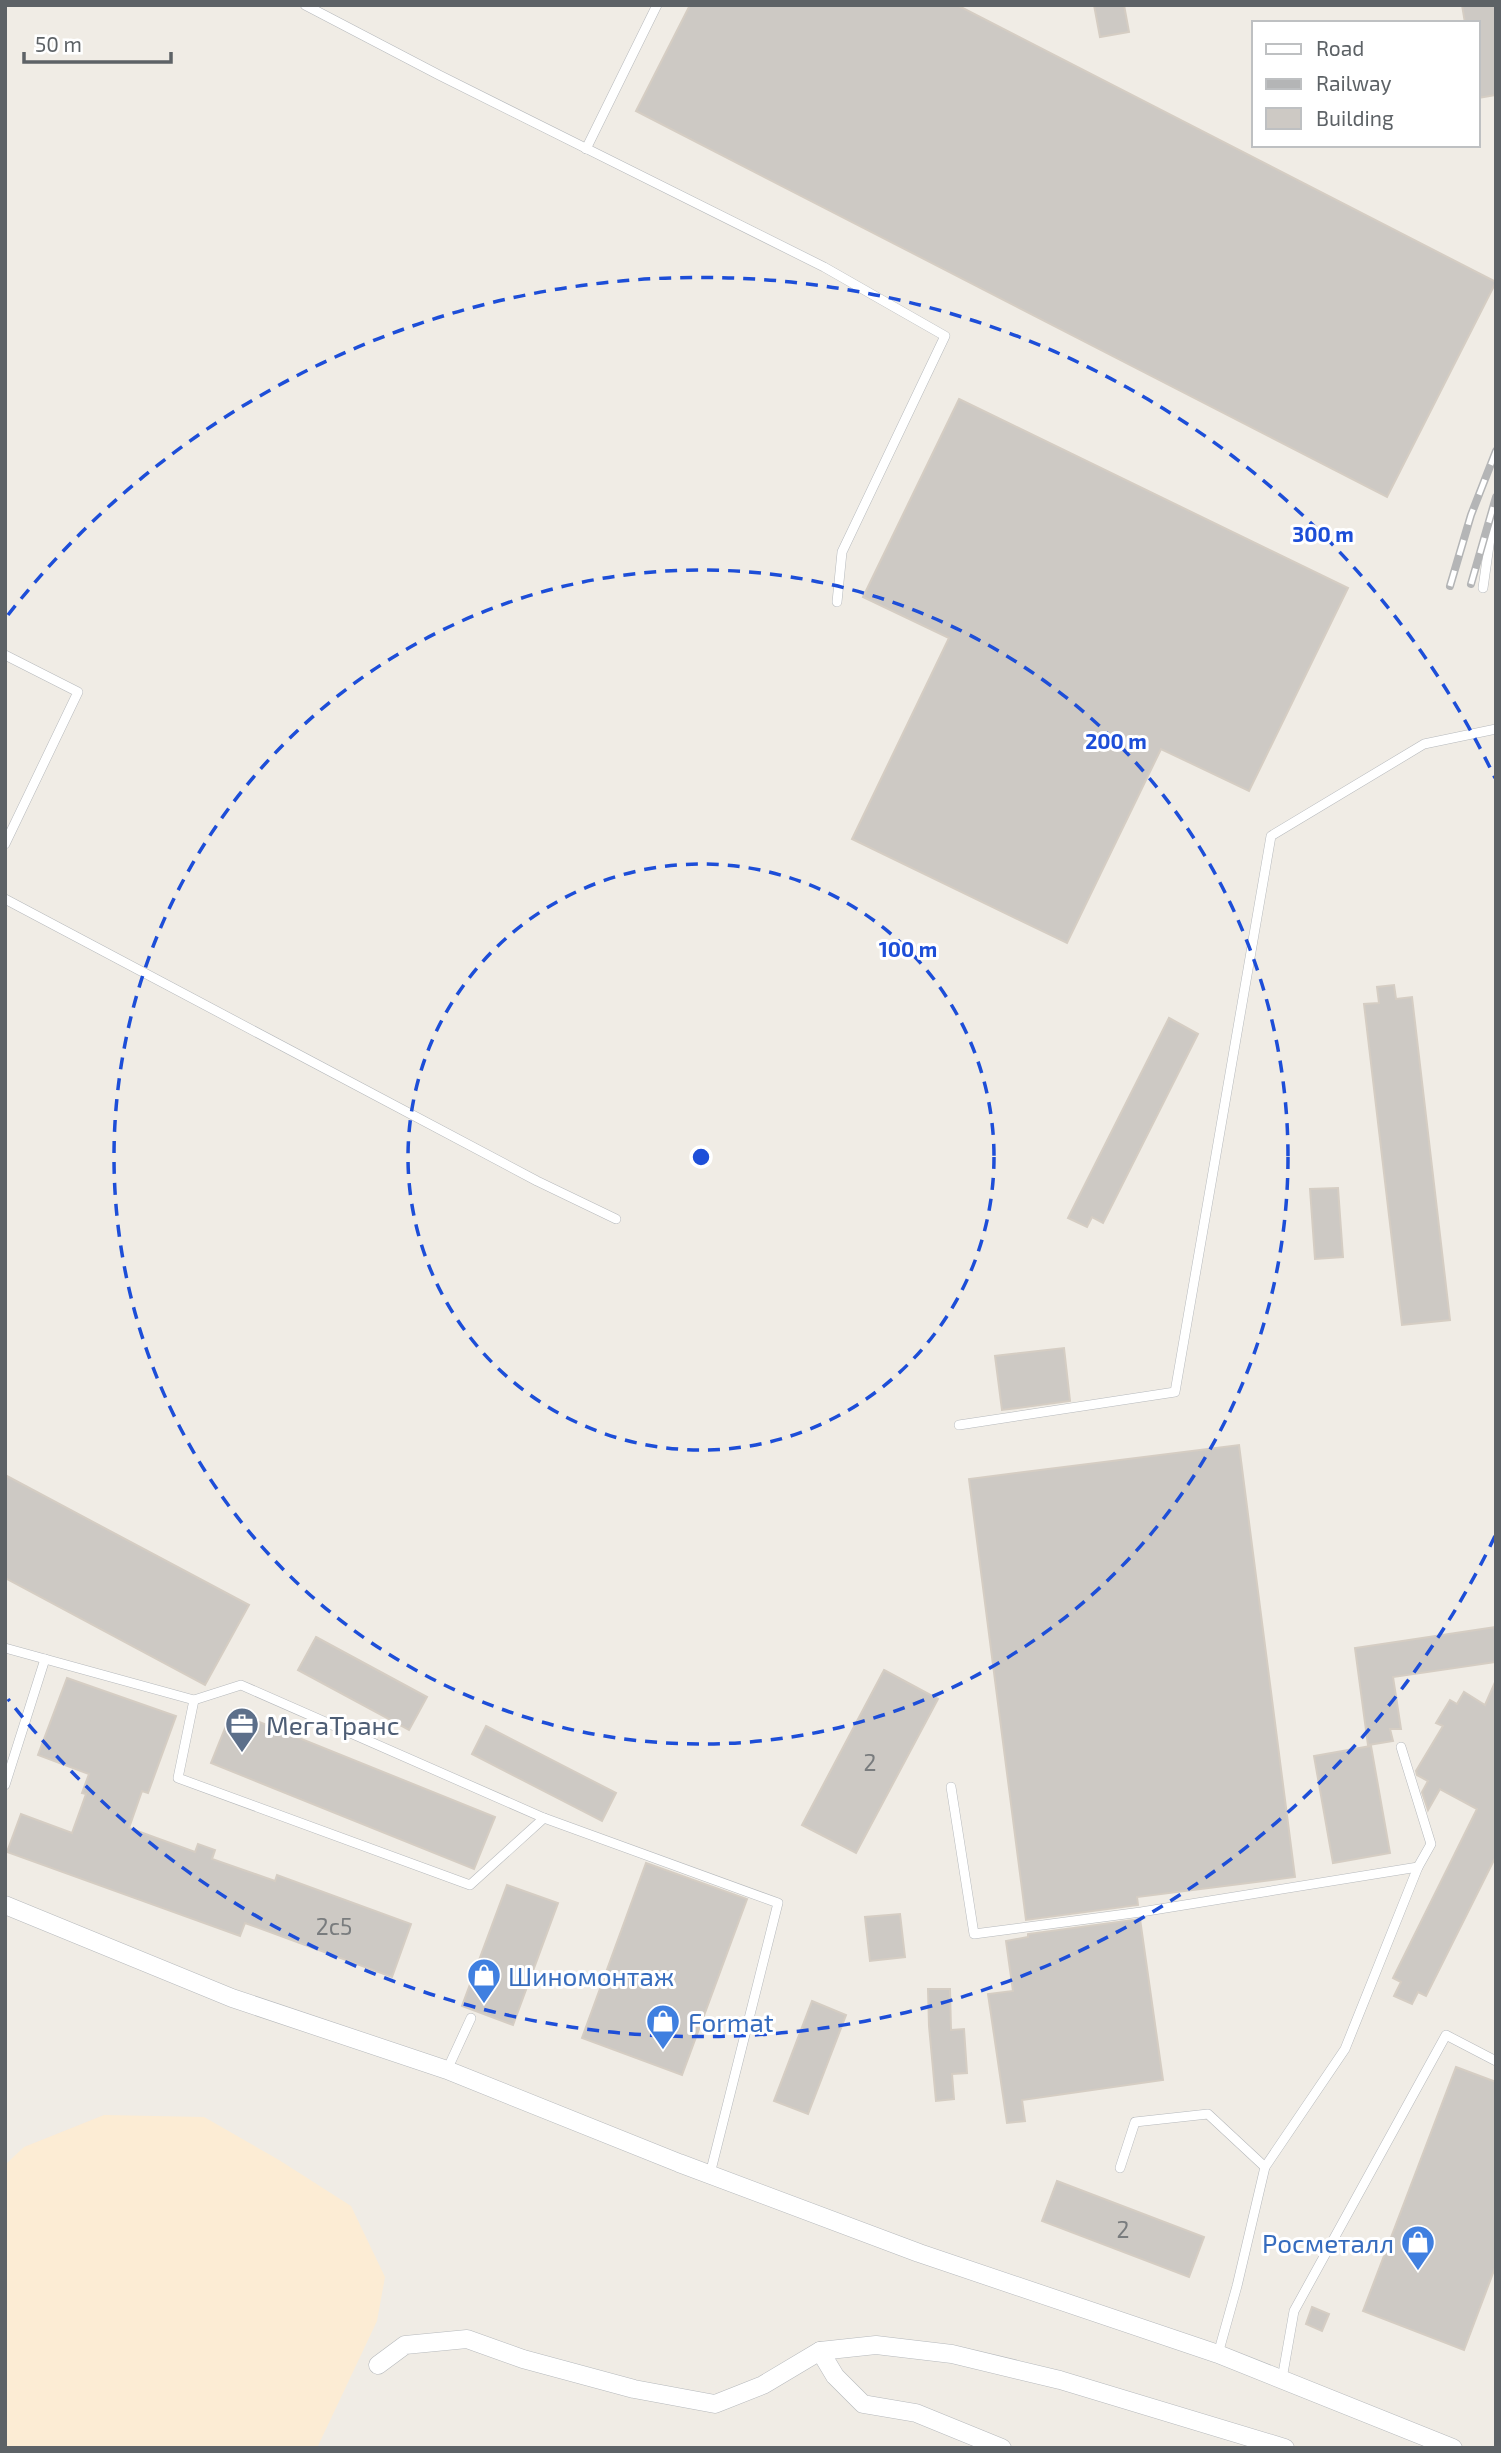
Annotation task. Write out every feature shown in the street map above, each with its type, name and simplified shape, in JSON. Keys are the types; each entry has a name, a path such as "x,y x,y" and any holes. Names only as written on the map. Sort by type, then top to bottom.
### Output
{"street":[{"path":"5,1905 232,1997 447,2070 919,2253 1218,2354 1453,2448"},
{"path":"378,2365 405,2345 467,2339 523,2359 634,2389 715,2404 763,2385 820,2351 876,2345 952,2354 1060,2380 1285,2448"},
{"path":"820,2351 835,2376 863,2404 916,2413 1002,2448"}],"lane":[{"path":"305,5 439,75 824,267 945,336 842,552 837,601"},
{"path":"586,149 657,5"},
{"path":"1482,587 1492,524 1496,516"},
{"path":"5,655 78,692 5,844"},
{"path":"959,1425 1175,1392 1271,836 1424,744 1496,729"},
{"path":"5,899 537,1181 616,1219"},
{"path":"5,1648 194,1700 241,1685 544,1818 778,1903 710,2174"},
{"path":"5,1785 45,1659"},
{"path":"194,1700 178,1778 470,1885 544,1818"},
{"path":"1218,2354 1265,2167 1345,2049 1418,1867 1431,1844 1401,1747"},
{"path":"951,1787 974,1934 1140,1912 1418,1867"},
{"path":"447,2070 471,2018"},
{"path":"1282,2379 1294,2311 1446,2035 1496,2061"},
{"path":"1120,2168 1135,2122 1208,2113 1265,2167"}],"sand":[{"path":"104,2115 204,2117 351,2206 385,2277 377,2321 317,2448 5,2448 5,2165 24,2147"}],"building":[{"path":"690,5 957,5 1496,282 1387,497 636,111"},
{"path":"1094,5 1124,5 1129,32 1100,37"},
{"path":"1462,5 1496,5 1496,95 1480,98 1480,21 1465,21"},
{"path":"959,399 1348,588 1249,791 1161,749 1067,943 852,839 949,638 863,597"},
{"path":"1394,985 1396,999 1412,997 1450,1320 1402,1325 1364,1004 1379,1003 1377,987"},
{"path":"1169,1018 1198,1034 1103,1223 1092,1217 1087,1227 1068,1218"},
{"path":"1338,1188 1343,1257 1315,1259 1310,1189"},
{"path":"1064,1348 1070,1401 1002,1410 995,1356"},
{"path":"1239,1445 1295,1877 1137,1897 1138,1905 1026,1920 969,1479"},
{"path":"5,1475 249,1605 205,1685 5,1578"},
{"path":"1496,1627 1496,1662 1393,1677 1401,1729 1390,1729 1393,1741 1368,1745 1355,1648"},
{"path":"316,1637 427,1697 409,1730 298,1670"},
{"path":"884,1670 938,1699 856,1853 802,1825"},
{"path":"67,1678 176,1716 148,1793 142,1791 129,1828 195,1852 198,1844 215,1850 212,1859 275,1881 277,1875 411,1924 392,1977 245,1923 240,1936 7,1852 21,1814 72,1833 86,1794 82,1793 89,1774 38,1755"},
{"path":"1496,1680 1496,1856 1426,1996 1418,1992 1412,2004 1394,1996 1401,1982 1393,1978 1477,1809 1440,1789 1428,1810 1422,1792 1428,1781 1417,1775 1416,1771 1443,1726 1436,1723 1450,1700 1457,1704 1464,1692 1485,1705"},
{"path":"232,1711 495,1817 474,1869 211,1763"},
{"path":"486,1726 616,1793 602,1821 472,1754"},
{"path":"1371,1746 1390,1853 1333,1863 1314,1756"},
{"path":"646,1863 747,1899 682,2075 582,2038"},
{"path":"507,1885 558,1903 513,2025 462,2006"},
{"path":"900,1914 905,1957 870,1961 865,1917"},
{"path":"1140,1919 1163,2080 1022,2100 1025,2121 1007,2123 988,1994 1013,1991 1006,1941 1028,1937 1028,1934"},
{"path":"928,1989 950,1989 951,2030 964,2029 967,2073 952,2074 954,2099 936,2101"},
{"path":"812,2001 846,2015 808,2114 774,2101"},
{"path":"1456,2067 1496,2082 1496,2265 1464,2350 1363,2311"},
{"path":"1057,2181 1204,2237 1189,2277 1042,2221"},
{"path":"1312,2307 1329,2314 1322,2331 1306,2324"}],"railway":[{"path":"1450,586 1471,515 1496,451"},
{"path":"1471,584 1496,497"}],"place":[{"name":"МегаТранс","path":"242,1754"},
{"name":"Шиномонтаж","path":"484,2005"},
{"name":"Format","path":"663,2051"},
{"name":"Росметалл","path":"1418,2272"}]}
